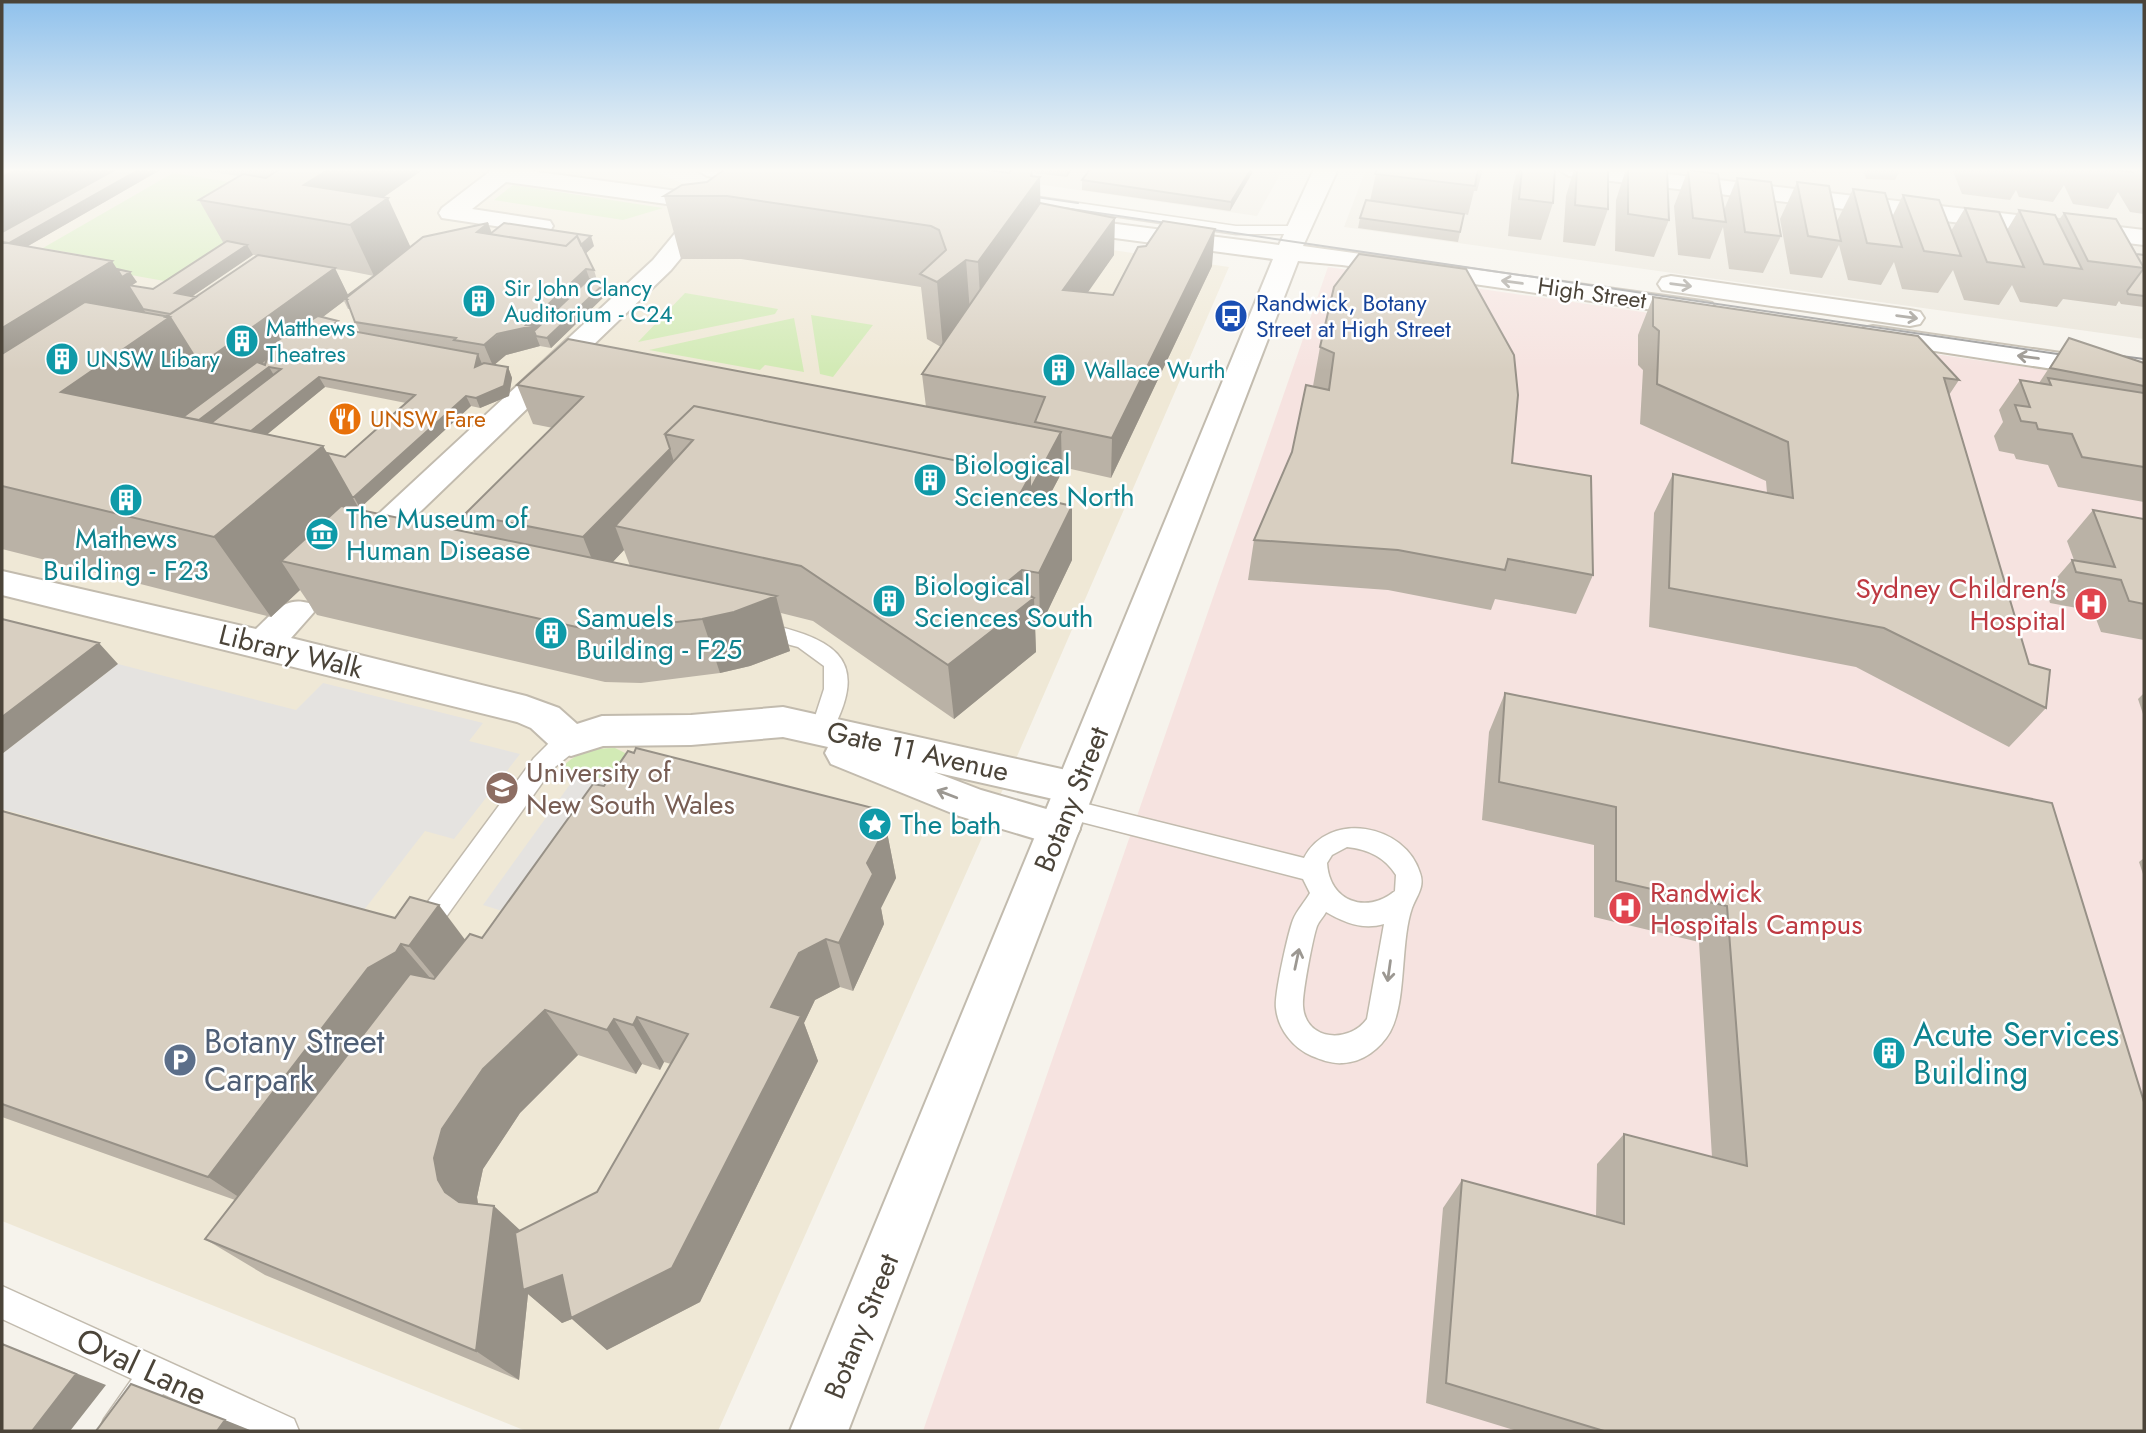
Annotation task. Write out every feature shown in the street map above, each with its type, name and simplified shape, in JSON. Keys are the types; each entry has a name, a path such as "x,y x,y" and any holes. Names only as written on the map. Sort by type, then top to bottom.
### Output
{"street":[{"path":"336,574 662,265 686,236"},
{"name":"High Street","path":"1161,236 1218,247 1294,242 2144,351"},
{"name":"Botany Street","path":"819,1431 1297,236"},
{"path":"2126,236 2144,238"},
{"name":"High Street","path":"1294,242 1342,257 2144,374"},
{"name":"Library Walk","path":"2,583 263,644 526,710 545,718 571,741"},
{"path":"263,644 296,612"},
{"name":"Gate 11 Avenue","path":"571,741 601,731 656,744 761,723 820,735 973,804 1067,809"}],"lane":[{"path":"731,624 805,640 831,659 837,672 837,680 820,735"},
{"name":"Gate 11 Avenue","path":"408,949 542,765 556,750 571,741"},
{"path":"1067,809 1319,883 1343,910 1362,915 1385,913 1400,904"},
{"path":"1351,837 1379,842 1401,860 1407,872 1407,890 1400,904 1380,1023 1373,1037 1361,1047 1340,1050 1319,1045 1302,1034 1294,1024 1289,1006 1305,922 1319,883 1318,854 1331,842 1351,837"},
{"name":"Gate 11 Avenue","path":"396,922 461,876"},
{"name":"Oval Lane","path":"2,1302 282,1431"},
{"path":"116,1431 158,1372"}],"shaded area":[{"name":"University of New South Wales","path":"2,236 1015,236 1229,267 980,842 718,1431 526,1431 2,1221"},
{"path":"1407,236 2144,236 2144,339"},
{"name":"Randwick Hospitals Campus","path":"1328,267 2144,384 2144,1431 923,1431"},
{"path":"118,664 296,710 323,683 483,723 469,741 520,754 454,839 425,831 364,910 2,809 2,754"},
{"path":"576,776 610,780 518,916 483,905"}],"green space":[{"path":"64,236 241,236 170,282 86,267 100,258 43,248"},
{"path":"685,293 778,309 775,314 638,342"},
{"path":"811,315 873,325 833,377 820,374"},
{"path":"794,318 804,372 765,365 760,370 649,350"},
{"path":"615,748 631,756 610,780 558,772 570,760 583,753"}],"building":[{"path":"2,236 22,236 9,243 2,242"},
{"name":"Sir John Clancy Auditorium - C24","path":"502,236 566,246 577,236 594,270 586,269 526,325 533,326 497,334 484,345 355,322 346,298 423,237"},
{"path":"502,236 591,236 581,245 577,236 566,246"},
{"path":"941,236 997,236 978,262 966,260 937,282 920,274 946,250"},
{"name":"Wallace Wurth","path":"1017,236 1102,236 1063,290 1113,295 1138,247 1146,246 1153,236 1212,236 1112,438 1035,422 1045,397 922,374"},
{"path":"1808,236 1840,236 1841,241"},
{"path":"1865,236 1898,236 1902,247 1867,243"},
{"path":"1918,236 1953,236 1961,256 1924,251"},
{"path":"1976,236 2010,236 2024,267 1987,262"},
{"path":"2031,236 2065,236 2082,269 2044,264"},
{"path":"2075,236 2126,236 2144,268 2088,261"},
{"path":"227,241 247,245 175,293 196,297 170,314 143,309 128,285 153,289"},
{"path":"2,242 112,261 2,328"},
{"path":"1359,254 1466,269 1514,355 1518,395 1512,463 1591,476 1593,575 1508,559 1505,570 1398,550 1254,540 1292,452 1306,385 1329,390 1334,353 1320,347 1334,287"},
{"path":"2136,254 2144,255 2144,268"},
{"path":"258,255 335,268 200,365 170,317 166,317"},
{"path":"2144,268 2144,296 2128,294 2127,291"},
{"path":"117,269 130,272 122,277"},
{"path":"589,279 606,282 547,338 536,336 534,331"},
{"path":"1653,297 1918,336 1959,380 1944,378 2029,664 2050,670 2046,708 1884,628 1669,588 1673,474 1793,498 1788,442 1657,384 1659,331 1653,326"},
{"path":"85,302 170,317 61,392 323,446 214,537 2,486 2,354"},
{"path":"318,316 338,321 330,327 478,354 475,367 484,363 508,367 504,386 476,398 466,396 354,497 327,453 345,457 415,395 319,377 251,431 211,423 281,369 269,367 199,420 183,417 257,362 265,365 272,344"},
{"path":"2069,338 2144,363 2144,386 2050,368"},
{"path":"568,339 1061,432 1030,490 1030,476 694,406 665,434 670,449 583,537 465,514 583,397 517,385"},
{"path":"2048,378 2144,393 2144,467 2082,457 2072,434 2038,429 2036,423 2021,421 2015,405 2030,407 2020,380 2051,385"},
{"name":"Biological Sciences South","path":"694,406 1030,476 1020,494 1072,506 1039,573 1022,570 1006,583 1034,598 948,665 801,566 615,526 693,440 665,434"},
{"path":"341,506 776,596 734,612 702,619 619,629 581,628 281,561"},
{"path":"2093,510 2144,519 2144,604 2129,601 2121,580 2076,572 2072,560 2115,567"},
{"path":"2,619 99,643 2,717"},
{"name":"Acute Services Building","path":"1505,693 2052,803 2144,1102 2144,1431 1604,1431 1446,1383 1462,1180 1624,1224 1624,1134 1747,1166 1727,906 1616,881 1616,807 1499,782"},
{"path":"636,748 877,809 886,827 867,863 873,874 839,943 826,939 799,953 771,1007 801,1016 672,1268 571,1318 562,1275 523,1290 515,1233 597,1192 688,1034 637,1017 633,1025 614,1019 607,1030 545,1010 483,1069 442,1129 434,1158 438,1180 445,1192 459,1202 494,1206 476,1351 205,1239 410,974 434,979 470,934 482,938 593,784 604,786 628,751 634,753"},
{"name":"Botany Street Carpark","path":"2,811 395,918 410,897 439,905 409,946 401,944 396,952 368,968 208,1177 2,1104"},
{"path":"2,1344 76,1374 32,1431 2,1431"},
{"path":"131,1384 225,1420 217,1431 96,1431"}],"tram line":[{"path":"1254,236 2078,357"},
{"path":"2106,354 2144,359"}],"place":[{"name":"Sir John Clancy Auditorium - C24","path":"479,301"},
{"name":"Randwick, Botany Street at High Street","path":"1231,316"},
{"name":"Matthews Theatres","path":"242,341"},
{"name":"UNSW Libary","path":"62,359"},
{"name":"Wallace Wurth","path":"1059,370"},
{"name":"UNSW Fare","path":"345,419"},
{"name":"Biological Sciences North","path":"930,480"},
{"name":"Mathews Building - F23","path":"126,500"},
{"name":"The Museum of Human Disease","path":"322,534"},
{"name":"Biological Sciences South","path":"889,601"},
{"name":"Sydney Children's Hospital","path":"2091,604"},
{"name":"Samuels Building - F25","path":"551,633"},
{"name":"University of New South Wales","path":"502,788"},
{"name":"The bath","path":"875,824"},
{"name":"Randwick Hospitals Campus","path":"1625,908"},
{"name":"Acute Services Building","path":"1889,1053"},
{"name":"Botany Street Carpark","path":"180,1060"}]}
